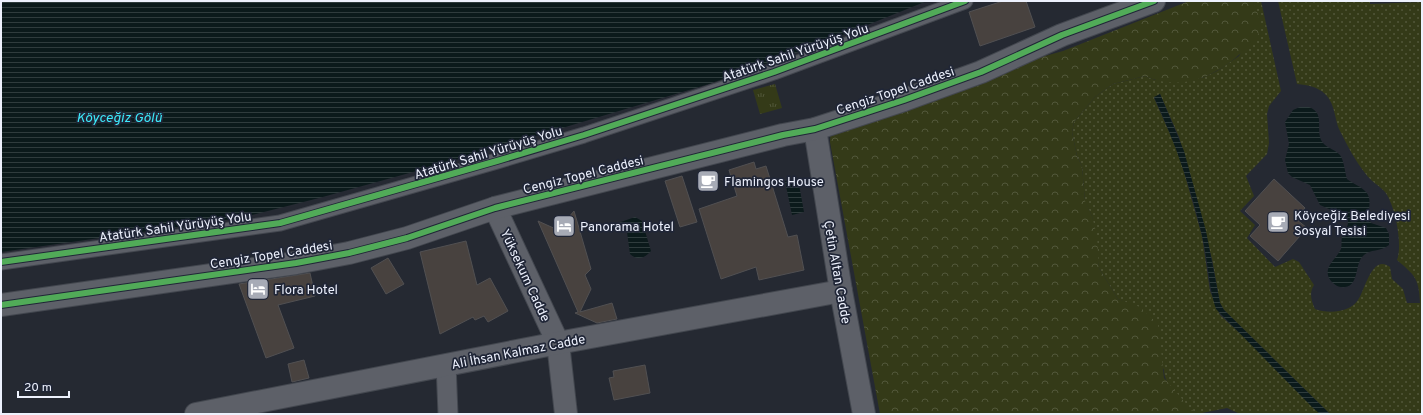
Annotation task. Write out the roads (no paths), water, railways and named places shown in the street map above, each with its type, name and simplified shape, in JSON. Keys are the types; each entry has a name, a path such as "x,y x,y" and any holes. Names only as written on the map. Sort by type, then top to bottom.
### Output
{"street":[{"name":"Atatürk Sahil Yürüyüş Yolu","path":"1,262 280,223 584,135 774,72 965,1"},
{"name":"Cengiz Topel Caddesi","path":"1,305 311,260 349,253 407,238 495,208 783,135 815,129 904,100 981,72 1062,35 1154,1"},
{"name":"Çetin Altan Cadde","path":"815,129 841,291 864,414"},
{"name":"Yüksekum Cadde","path":"495,208 558,343 566,414"},
{"name":"Ali İhsan Kalmaz Cadde","path":"203,413 446,364 841,291"},
{"path":"446,364 448,414"}],"water":[{"name":"Köyceğiz Gölü","path":"1,1 927,1 815,46 709,84 449,162 319,198 240,218 1,252"},
{"path":"1160,94 1184,151 1206,231 1220,303 1224,310 1330,414 1320,414 1312,407 1216,309 1211,291 1204,245 1193,200 1176,148 1154,97"},
{"path":"1300,107 1309,107 1317,113 1321,141 1340,155 1347,179 1366,192 1370,203 1369,219 1371,223 1386,228 1389,234 1389,245 1382,249 1366,253 1359,263 1353,282 1345,287 1339,287 1331,281 1328,276 1328,268 1341,249 1342,237 1348,225 1347,217 1320,205 1310,185 1292,177 1288,173 1285,160 1289,144 1285,122 1293,110"},
{"path":"798,179 804,212 792,215 785,181"},
{"path":"635,217 642,221 651,251 641,258 630,254 627,232 621,231 618,223"}],"place":[{"name":"Flamingos House","path":"708,181"},
{"name":"Köyceğiz Belediyesi Sosyal Tesisi","path":"1278,222"},
{"name":"Panorama Hotel","path":"564,226"},
{"name":"Flora Hotel","path":"258,289"}]}
